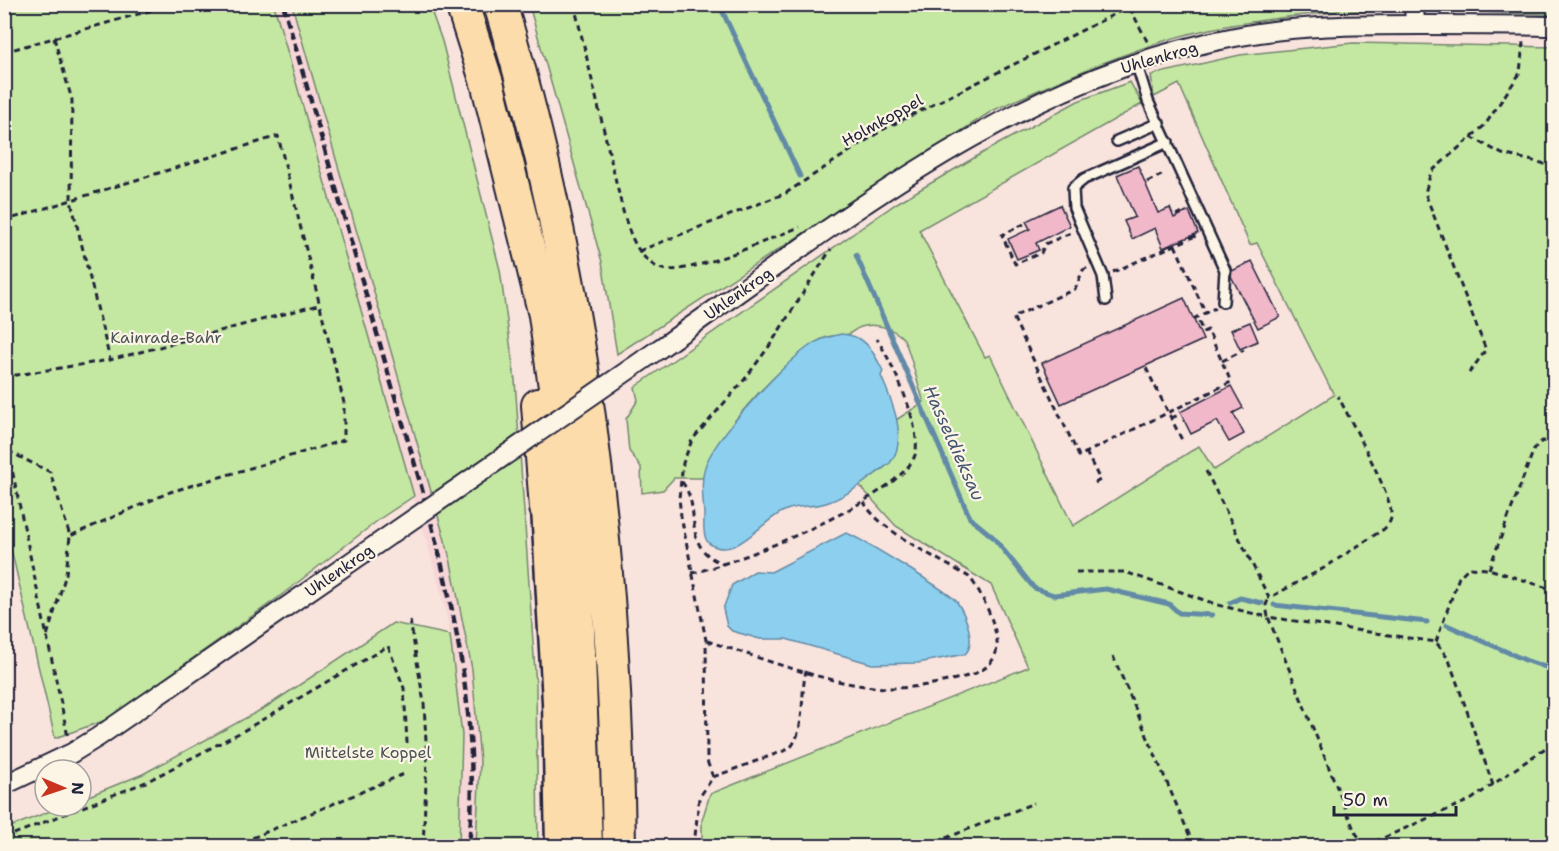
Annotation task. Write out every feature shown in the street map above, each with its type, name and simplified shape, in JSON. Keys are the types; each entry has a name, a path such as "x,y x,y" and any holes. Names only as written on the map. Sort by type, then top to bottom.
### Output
{"highway":[{"path":"462,4 488,86 545,315 566,463 576,576 586,846"},
{"path":"500,4 522,75 549,183 580,346 608,575 616,701 619,846"},
{"path":"525,234 557,690 560,846"}],"street":[{"path":"1414,4 1414,25"},
{"name":"Uhlenkrog","path":"4,785 72,753 125,720 659,349 830,236 921,167 1000,120 1078,83 1136,62 1237,36 1316,27 1554,26"}],"lane":[{"path":"1136,62 1159,123 1225,270 1227,280 1223,302"},
{"path":"1117,141 1159,123"},
{"path":"1106,300 1104,276 1072,200 1073,188 1078,182 1168,142"}],"path":[{"path":"4,52 174,4"},
{"path":"574,4 623,211 630,236 639,251 658,267 668,270 711,262 813,222 830,236 826,258 770,345 745,379 692,440 683,462 681,516 706,640 707,761 713,777"},
{"name":"Holmkoppel","path":"639,251 786,194 882,130 1135,4"},
{"path":"1130,8 1149,45"},
{"path":"1469,373 1486,350 1425,193 1431,172 1485,125 1520,73 1524,25"},
{"path":"54,38 72,100 71,201 110,360"},
{"path":"4,221 278,136 344,403 344,440 170,492 70,536"},
{"path":"1471,137 1502,154 1542,163 1554,169"},
{"path":"1147,182 1179,167"},
{"path":"1024,224 1002,234 1015,264 1041,253 1045,243 1083,228"},
{"path":"1104,276 1208,231"},
{"path":"1175,245 1206,314"},
{"path":"1098,263 1083,270 1075,288 1014,318 1079,456 1231,382 1208,330 1203,332 1195,319 1223,302"},
{"path":"4,377 110,360 319,305"},
{"path":"692,573 724,565 864,502 890,485 907,468 915,454 915,430 892,366 877,339"},
{"path":"1222,361 1244,350"},
{"path":"1146,368 1182,440"},
{"path":"1338,396 1386,495 1392,515 1390,523 1324,568 1269,598 1266,605 1268,617 1355,832 1365,846 1448,811 1493,785 1554,742"},
{"path":"1171,418 1179,415"},
{"path":"4,430 72,753"},
{"path":"1489,569 1534,448 1542,441 1554,442"},
{"path":"8,451 50,472 70,536 66,574 47,637"},
{"path":"1086,452 1100,480 1095,483"},
{"path":"1206,471 1269,598"},
{"path":"681,481 691,496 696,540 706,554 724,565"},
{"path":"706,640 806,671 871,687 915,687 968,676 986,668 996,654 997,637 978,586 969,578 884,525 868,511 864,502"},
{"path":"1436,642 1462,571 1475,567 1489,569 1554,591"},
{"path":"1076,572 1125,572 1218,605 1268,617 1436,642 1449,660 1493,785"},
{"path":"4,613 7,619 4,671"},
{"path":"410,621 424,703 427,761 423,846"},
{"path":"4,838 146,782 243,730 388,646 404,688 407,743"},
{"path":"1113,656 1194,846"},
{"path":"694,846 699,798 713,777 789,749 794,743 799,732 801,691 806,671"},
{"path":"233,846 404,774"},
{"path":"927,846 1034,803"}],"shaded area":[{"path":"274,5 292,5 450,558 472,669 480,762 476,846 459,846 462,735 444,603"}],"green space":[{"path":"1554,4 1554,14 1373,10 1294,16 1236,24 1179,36 1118,57 992,111 617,354 602,262 529,5"},
{"name":"Kainrade-Bahr","path":"4,5 274,5 414,496 381,518 279,597 106,720 55,738 5,523"},
{"path":"292,5 429,5 442,41 500,270 515,380 536,686 538,846 476,846 480,762 472,669 450,558"},
{"path":"1353,43 1554,47 1554,844 1550,846 702,846 702,820 710,794 1028,667 991,585 896,526 859,485 892,460 897,445 896,420 924,402 908,348 899,334 872,325 858,328 849,334 825,337 789,363 752,400 720,442 709,461 703,478 674,478 663,490 642,493 641,467 629,451 626,419 638,400 635,387 897,203 1078,101 1130,82 1142,104 919,230 985,357 990,355 1073,526 1199,446 1214,470 1334,395 1257,243 1250,245 1179,84 1154,97 1151,75 1240,55"},
{"name":"Mittelste Koppel","path":"393,623 450,635 462,735 459,846 5,846 5,829 33,818 93,818 93,794 143,774 266,707"}],"water":[{"path":"841,334 857,337 868,345 883,371 881,376 894,408 898,432 896,453 890,463 861,485 837,499 784,511 739,543 729,547 720,548 710,544 707,542 704,530 702,482 706,464 713,451 751,402 796,357 816,342"},
{"path":"846,533 903,565 957,602 970,636 970,643 965,654 918,663 872,664 786,639 760,639 732,631 727,626 723,609 732,585 755,571 771,572"}],"building":[{"path":"1138,166 1158,213 1170,208 1174,218 1189,211 1198,233 1163,248 1155,228 1132,239 1124,221 1135,217 1117,175"},
{"path":"1060,205 1070,226 1036,243 1039,250 1017,259 1008,239 1030,229 1026,221"},
{"path":"1252,261 1280,317 1258,328 1231,276 1232,271"},
{"path":"1184,298 1203,340 1061,404 1042,363"},
{"path":"1250,322 1258,341 1240,349 1231,330"},
{"path":"1231,386 1243,408 1233,413 1244,434 1229,442 1217,421 1191,434 1180,412"}],"waterway":[{"name":"Hasseldieksau","path":"719,4 800,176"},
{"name":"Hasseldieksau","path":"856,255 970,518 993,537 1034,588 1054,595 1106,589 1169,604 1179,613 1212,615"},
{"name":"Hasseldieksau","path":"1230,603 1240,598 1262,603"},
{"name":"Hasseldieksau","path":"1274,605 1427,622"},
{"name":"Hasseldieksau","path":"1447,625 1525,660 1554,670"}],"railway":[{"path":"283,4 423,492 451,608 462,667 469,726 472,786 469,846"}]}
